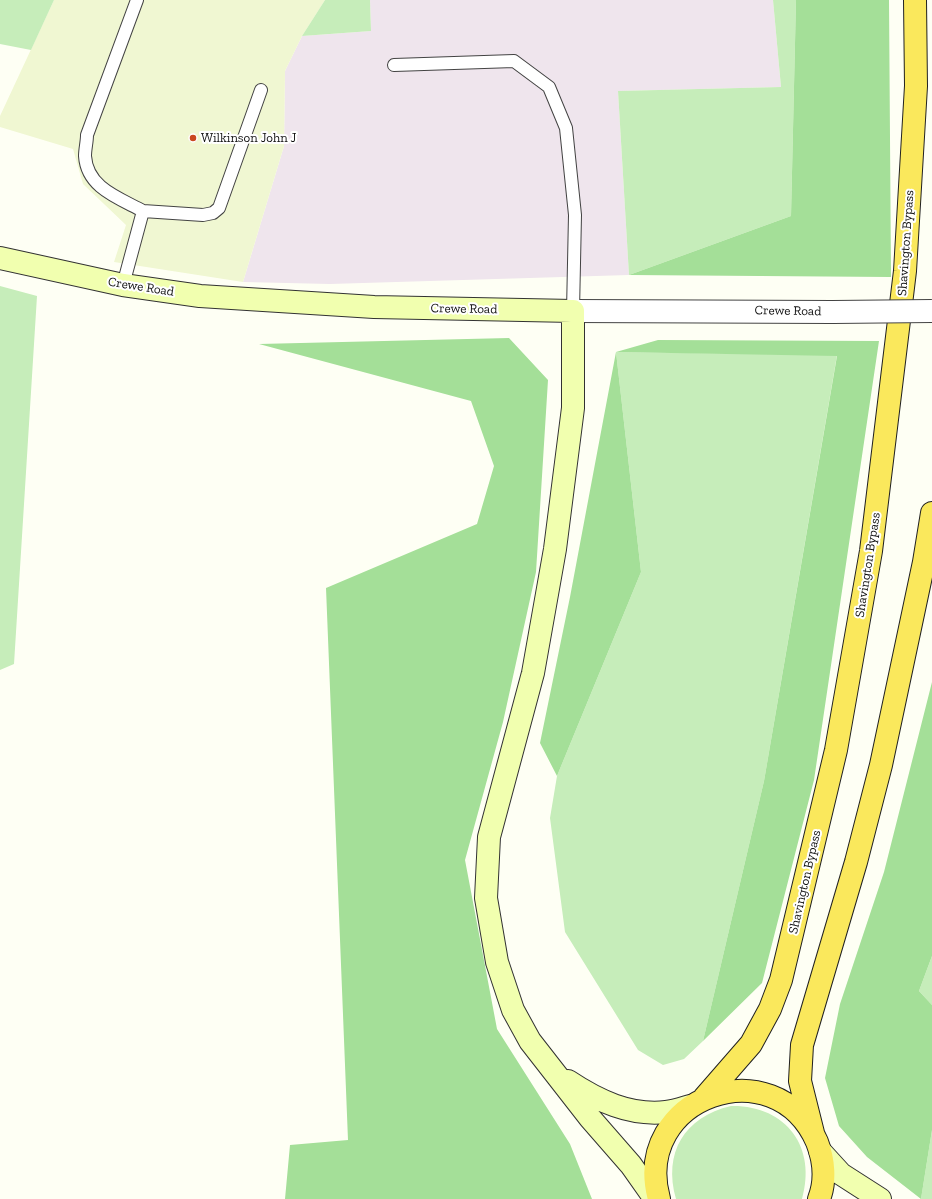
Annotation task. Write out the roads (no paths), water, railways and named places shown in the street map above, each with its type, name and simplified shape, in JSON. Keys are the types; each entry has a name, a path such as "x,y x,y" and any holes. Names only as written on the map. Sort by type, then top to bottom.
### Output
{"highway":[{"name":"Shavington Bypass","path":"659,1199 655,1170 658,1151 665,1134 676,1118 697,1102 752,1044 770,1009 781,980 836,750 871,551 905,271 916,86 915,0"},
{"path":"819,1199 822,1191 824,1171 800,1081 802,1045 856,862 881,765 924,562 932,513"},
{"path":"697,1102 730,1091 744,1090 765,1094 790,1107 800,1116 816,1142"}],"main road":[{"name":"Crewe Road","path":"0,258 123,285 200,296 317,304 573,311"},
{"path":"573,311 573,408 556,548 533,673 489,837 486,898 497,962 514,1010 530,1041 556,1072 590,1118 631,1165 656,1199"},
{"path":"556,1072 584,1092 612,1105 637,1111 667,1112 697,1102"},
{"path":"816,1142 841,1174 880,1199"}],"street":[{"name":"Crewe Road","path":"573,311 932,311"}],"lane":[{"path":"137,0 87,135 85,157 90,176 101,189 143,211 203,215 213,213 219,208 261,90"},
{"path":"394,65 514,61 549,87 566,128 575,215 573,311"},
{"path":"123,285 143,211"}],"place":[{"name":"Wilkinson John J","path":"193,138"}]}
